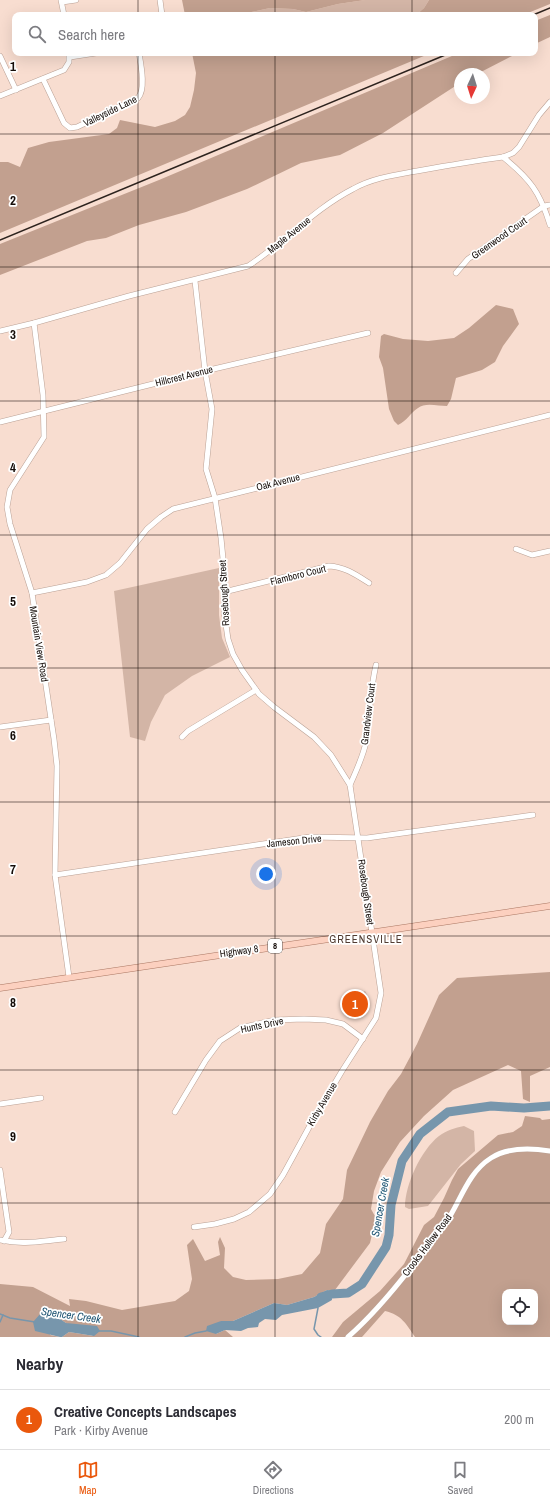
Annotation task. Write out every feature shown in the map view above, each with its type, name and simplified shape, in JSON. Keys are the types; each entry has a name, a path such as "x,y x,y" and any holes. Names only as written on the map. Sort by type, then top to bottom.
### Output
{"main road":[{"name":"Highway 8","path":"0,988 550,906"}],"street":[{"path":"64,12 62,1 76,0"},
{"path":"160,0 162,12"},
{"path":"0,56 16,90"},
{"path":"0,96 64,70 68,66 70,56"},
{"name":"Valleyside Lane","path":"43,79 64,123 70,128 77,127 138,98 142,91 142,72 139,56"},
{"name":"Maple Avenue","path":"0,331 248,266 336,198 354,188 371,181 398,174 503,157 514,153 539,115 550,102"},
{"path":"503,157 527,179 536,191 544,206 550,225"},
{"path":"544,206 550,205"},
{"name":"Greenwood Court","path":"456,273 468,259 544,206"},
{"name":"Rosebough Street","path":"194,280 212,410 206,469 215,498 222,546 224,611 228,639 233,654 256,690 274,707 314,738 331,755 350,785 372,932"},
{"name":"Mountain View Road","path":"34,323 44,411 44,437 10,490 7,507 10,524 32,593 57,766 55,875 68,977"},
{"name":"Hillcrest Avenue","path":"0,422 368,333"},
{"name":"Oak Avenue","path":"32,593 87,582 106,576 120,563 147,529 173,509 550,415"},
{"path":"516,549 532,555 550,551"},
{"name":"Flamboro Court","path":"224,592 329,566 340,567 352,572 369,583"},
{"name":"Grandview Court","path":"350,785 362,758 366,742 373,677 376,665"},
{"path":"182,736 256,690"},
{"path":"0,727 51,720"},
{"name":"Jameson Drive","path":"55,875 310,837 367,838 533,815"},
{"name":"Kirby Avenue","path":"194,1227 234,1219 249,1212 270,1194 283,1174 342,1070 376,1018 381,993 372,932"},
{"name":"Hunts Drive","path":"175,1112 206,1060 220,1041 240,1028 275,1020 326,1020 343,1024 363,1038"},
{"path":"0,1104 41,1098"},
{"name":"Crooks Hollow Road","path":"348,1337 370,1317 387,1298 446,1223 473,1175 484,1163 494,1156 509,1151 531,1149 550,1151"},
{"path":"0,1170 9,1232 2,1241 25,1244 64,1239"}],"shaded area":[{"path":"182,0 365,0 338,4 306,12 293,9 270,8 252,12 184,12"},
{"path":"365,0 429,0 419,12 306,12 338,4"},
{"path":"429,0 550,0 550,4 530,12 419,12"},
{"path":"270,8 293,9 306,12 252,12"},
{"path":"550,15 550,37 538,43 538,20"},
{"path":"193,56 424,56 0,233 0,162 8,162 20,167 28,148 49,142 109,134 117,128 120,120 155,127 175,121 185,115 190,107 196,73"},
{"path":"452,56 512,56 489,68 454,68 454,87 383,133 340,155 301,163 247,189 186,212 139,225 106,238 87,241 0,275 0,244 159,180"},
{"path":"496,305 513,309 519,324 503,346 495,362 482,370 456,378 451,399 447,406 421,406 398,425 394,421 389,409 383,368 379,357 381,336 384,334 403,339 428,341 454,338 469,328"},
{"path":"219,568 219,615 222,638 230,657 192,676 165,695 151,722 145,741 130,737 114,591"},
{"path":"550,972 550,1067 530,1076 530,1102 523,1099 521,1071 508,1065 453,1090 424,1116 400,1142 381,1172 374,1191 371,1209 376,1218 370,1243 332,1294 331,1291 327,1290 314,1297 287,1305 274,1303 233,1321 221,1321 216,1334 225,1330 233,1337 62,1337 69,1332 94,1336 66,1323 53,1314 50,1335 60,1337 0,1337 0,1284 33,1287 70,1306 69,1299 86,1301 122,1310 175,1301 189,1291 192,1279 187,1245 193,1239 205,1261 220,1255 218,1242 220,1237 225,1248 224,1268 233,1277 246,1280 278,1279 302,1274 320,1253 326,1224 343,1199 347,1170 370,1122 388,1091 401,1074 417,1044 439,995 457,978"},
{"path":"365,991 367,995 365,997 368,1002 351,1013 348,1008 345,1010 342,1006"},
{"path":"525,1116 540,1118 542,1120 550,1119 550,1337 415,1337 400,1318 385,1311 362,1337 332,1337 343,1322 380,1291 404,1264 424,1225 434,1217 458,1169 498,1135 513,1132 522,1126"},
{"path":"464,1126 474,1131 475,1151 461,1164 428,1206 409,1209 405,1207 408,1189 415,1168 426,1150 432,1142 442,1134"}],"water":[{"path":"327,1290 331,1291 332,1300 318,1308 282,1315 276,1320 265,1319 259,1323 258,1327 248,1328 241,1331 225,1330 216,1334 206,1331 207,1326 221,1321 233,1321 274,1303 287,1305 314,1297"},
{"path":"41,1313 53,1314 66,1323 97,1326 100,1331 94,1336 69,1332 60,1337 35,1331 33,1322"}],"waterway":[{"name":"Spencer Creek","path":"321,1297 332,1294 348,1293 362,1284 386,1247 389,1235 391,1205 402,1161 420,1134 448,1112 491,1106 524,1108 550,1106"},
{"path":"318,1308 314,1329 321,1337"},
{"name":"Spencer Creek","path":"0,1314 10,1318 35,1322"},
{"name":"Spencer Creek","path":"0,1322 3,1315"},
{"name":"Spencer Creek","path":"98,1331 111,1331 139,1337"},
{"name":"Spencer Creek","path":"185,1337 206,1331"}],"railway":[{"path":"538,13 550,8"},
{"path":"0,240 443,56"}],"place":[{"name":"Creative Concepts Landscapes","path":"355,1004"}],"district":[{"name":"GREENSVILLE","path":"366,939"}]}
